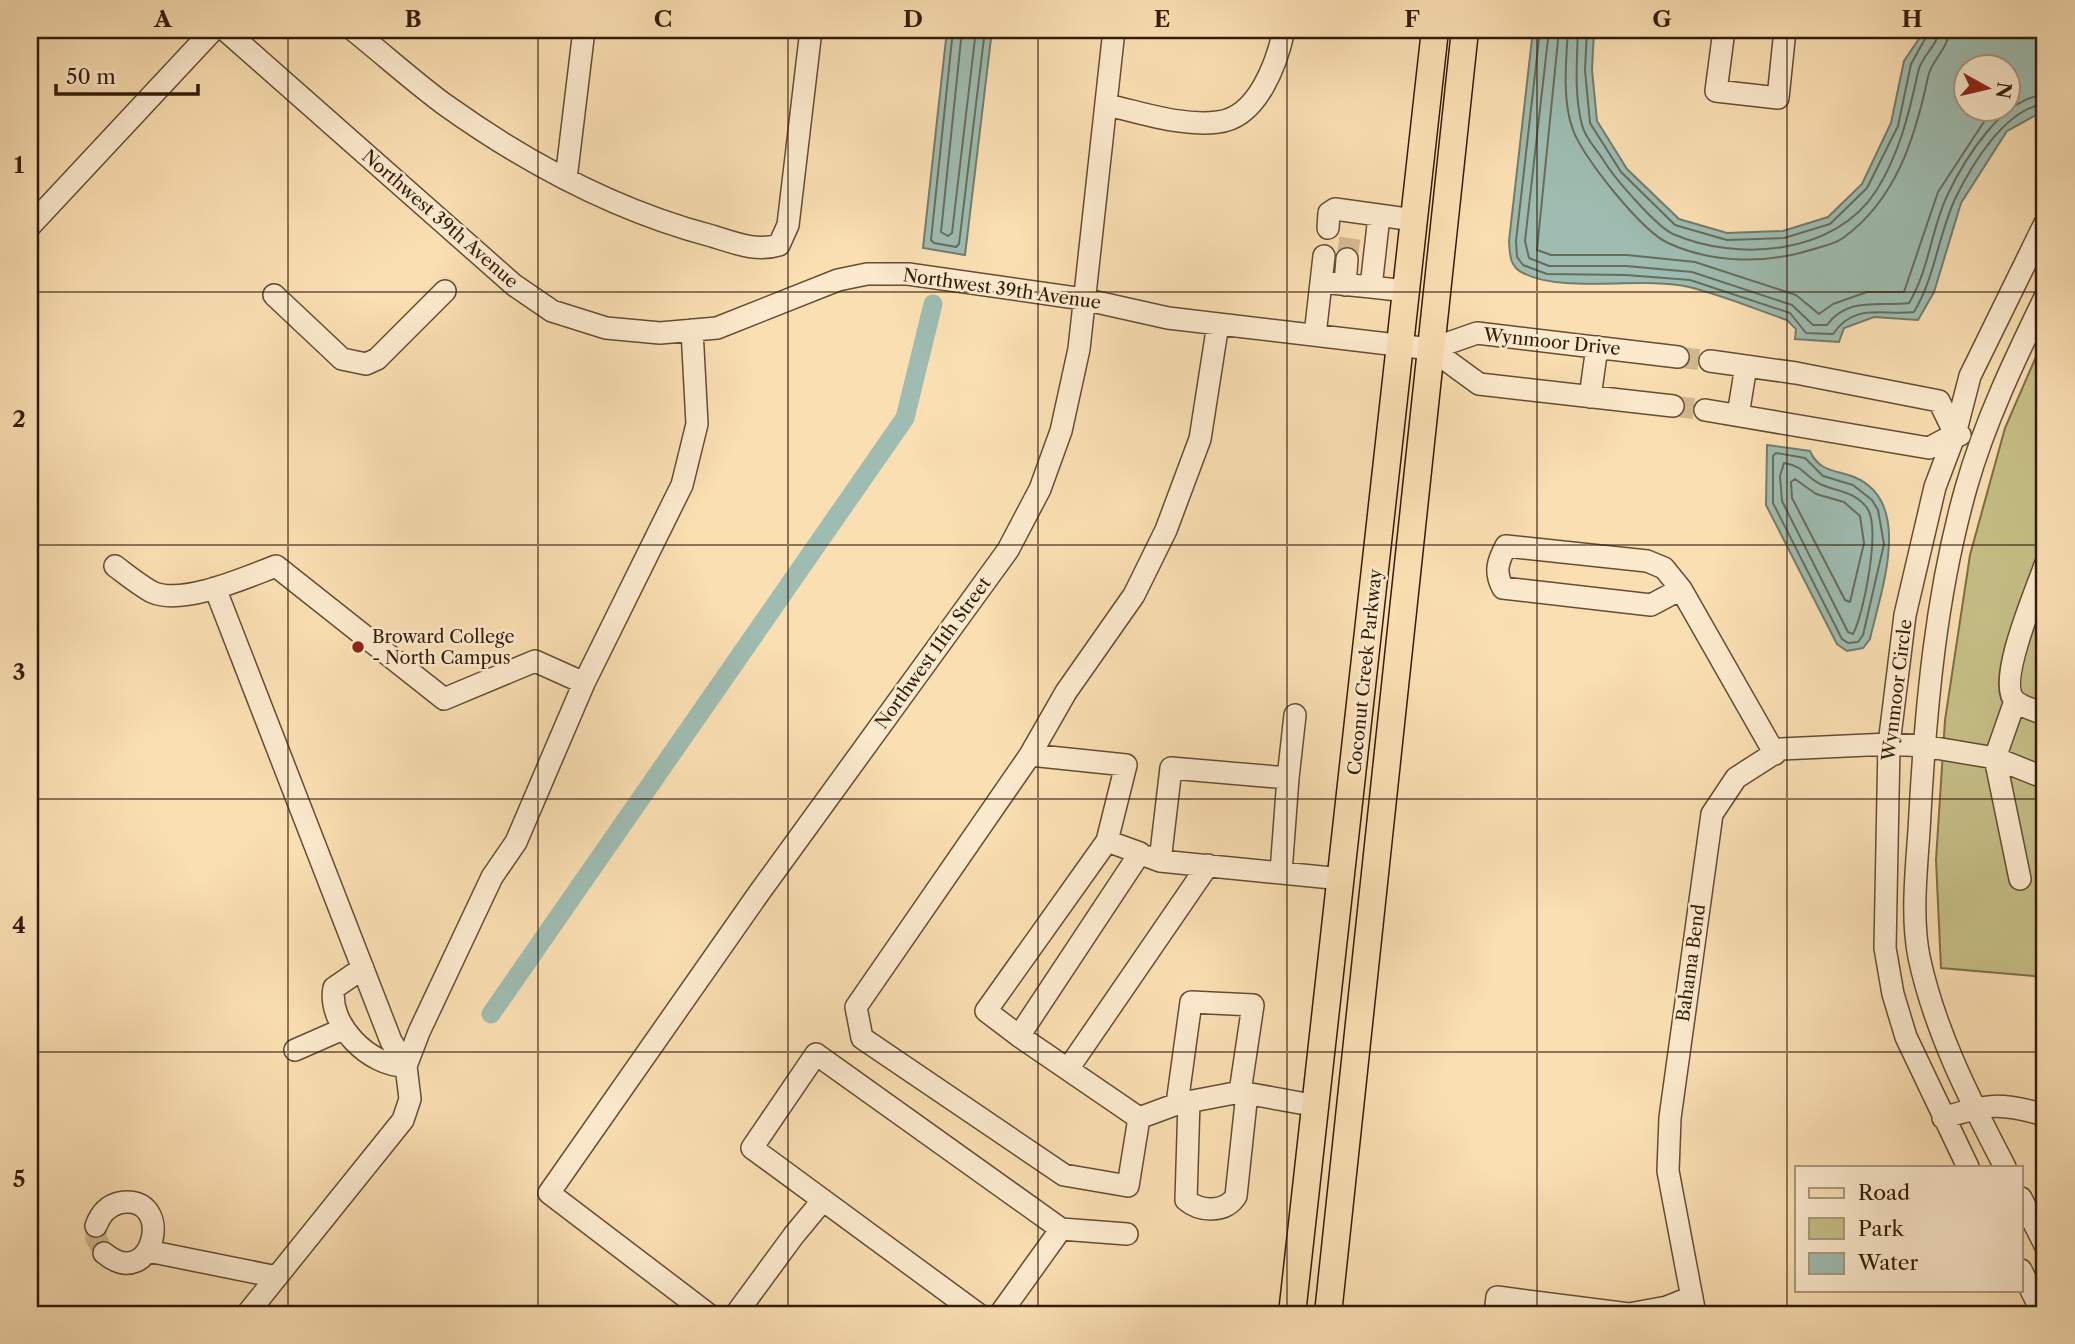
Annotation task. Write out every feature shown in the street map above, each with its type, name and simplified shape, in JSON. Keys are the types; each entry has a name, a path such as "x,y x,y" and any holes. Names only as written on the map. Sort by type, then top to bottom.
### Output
{"main road":[{"name":"Coconut Creek Parkway","path":"1292,1314 1435,30"},
{"name":"Coconut Creek Parkway","path":"1328,1314 1465,30"},
{"path":"1342,880 1355,915 1335,1099 1345,1138"}],"street":[{"path":"30,226 213,30"},
{"name":"Northwest 39th Avenue","path":"225,30 514,285 552,311 606,328 660,333 717,328 838,280 867,274 908,274 1083,299 1168,318 1431,349"},
{"path":"353,30 443,103 503,143 566,179 670,225 763,250 779,245 788,225 811,30"},
{"path":"566,179 584,30"},
{"name":"Northwest 11th Street","path":"708,1314 548,1193 759,893 1008,550 1040,489 1061,432 1079,349 1114,30"},
{"path":"1106,105 1185,121 1220,122 1234,117 1252,102 1266,80 1279,54 1284,30"},
{"path":"1724,30 1716,91 1778,98 1785,30"},
{"path":"1328,228 1329,213 1335,209 1352,221 1379,216 1414,220"},
{"path":"1371,287 1379,216"},
{"name":"Wynmoor Circle","path":"1967,1166 1906,1037 1893,994 1885,948 1889,744 1905,615 1934,487 1955,434 1970,376 2045,223"},
{"path":"1315,335 1324,256"},
{"path":"1345,285 1347,259"},
{"path":"1321,282 1407,291"},
{"path":"274,295 342,359 366,364 377,359 445,291"},
{"name":"Wynmoor Circle","path":"2004,1166 1974,1108 1935,1017 1919,953 1916,888 1924,746 1938,618 1966,488 2001,387 2045,297"},
{"path":"1139,1118 1128,1186 1064,1175 862,1038 856,1007 1030,755 1066,692 1134,596 1166,530 1200,439 1218,324"},
{"path":"406,1066 492,877 516,842 584,683 682,485 697,424 692,330"},
{"name":"Wynmoor Drive","path":"1431,349 1477,333 1678,356"},
{"path":"1590,397 1597,347"},
{"path":"1431,349 1479,384 1673,406"},
{"path":"1710,361 1939,401 1955,434"},
{"path":"1738,415 1745,366"},
{"path":"1704,410 1929,448 1955,434 1983,438"},
{"path":"1681,589 1651,605 1503,588 1497,577 1499,561 1506,546 1647,561 1664,568 1681,589 1774,754"},
{"path":"2045,565 2010,668 2008,689 2015,701 2045,714"},
{"path":"115,566 154,593 173,595 215,588 276,566 444,699 535,661 584,683"},
{"path":"215,588 391,1041 406,1066 410,1099 402,1120 247,1314"},
{"path":"2015,701 1995,758 2020,879"},
{"path":"1281,872 1295,715"},
{"name":"Bahama Bend","path":"1693,1306 1668,1171 1670,1118 1712,814 1736,778 1781,749 1889,744 1924,746 1995,758 2045,778"},
{"path":"1030,755 1126,765 1107,841 986,1011 1139,1118"},
{"path":"1160,861 1171,768 1288,778"},
{"path":"1107,841 1160,861 1342,880"},
{"path":"1019,1036 1140,853"},
{"path":"1068,1069 1208,865"},
{"path":"363,968 334,988 332,1000 338,1023 357,1043 391,1067 406,1066"},
{"path":"1191,1002 1253,1005 1244,1092 1236,1196 1231,1204 1220,1208 1197,1207 1186,1200 1183,1103 1191,1002"},
{"path":"295,1050 343,1029"},
{"path":"978,1314 752,1148 816,1054 1060,1229 1127,1234"},
{"path":"1139,1118 1183,1103 1244,1092 1317,1106"},
{"path":"1943,1118 1974,1108 2007,1104 2045,1115"},
{"path":"736,1314 823,1200"},
{"path":"2022,1200 2045,1245"},
{"path":"96,1226 103,1212 111,1206 131,1203 140,1207 153,1222 155,1232 148,1251 141,1258 123,1262 104,1253"},
{"path":"1000,1314 1060,1229"},
{"path":"148,1251 276,1277"},
{"path":"2022,1272 2043,1314"},
{"path":"1496,1314 1497,1297 1574,1310 1629,1314 1667,1307 1693,1306"}],"green space":[{"path":"2045,336 2045,977 1941,968 1936,860 1945,720 1970,555 2005,428"}],"water":[{"path":"947,30 992,30 965,255 923,248"},
{"path":"1533,30 1594,30 1592,70 1597,121 1627,169 1679,219 1727,233 1783,231 1828,217 1862,184 1891,123 1904,61 1925,30 2045,30 2045,110 2007,131 1961,203 1934,292 1918,320 1874,317 1844,328 1839,342 1795,339 1796,329 1787,320 1689,287 1648,283 1559,282 1523,273 1515,267 1509,241"},
{"path":"1767,445 1810,451 1823,467 1854,477 1873,489 1884,506 1889,527 1889,550 1870,639 1863,648 1847,651 1837,644 1766,505"}],"waterway":[{"path":"491,1014 905,418 933,304"}],"tunnel":[{"path":"1347,259 1351,231"},
{"path":"1678,357 1710,361"},
{"path":"1673,406 1705,410"},
{"path":"96,1226 96,1238 104,1253"}],"place":[{"name":"Broward College - North Campus","path":"358,647"}]}
